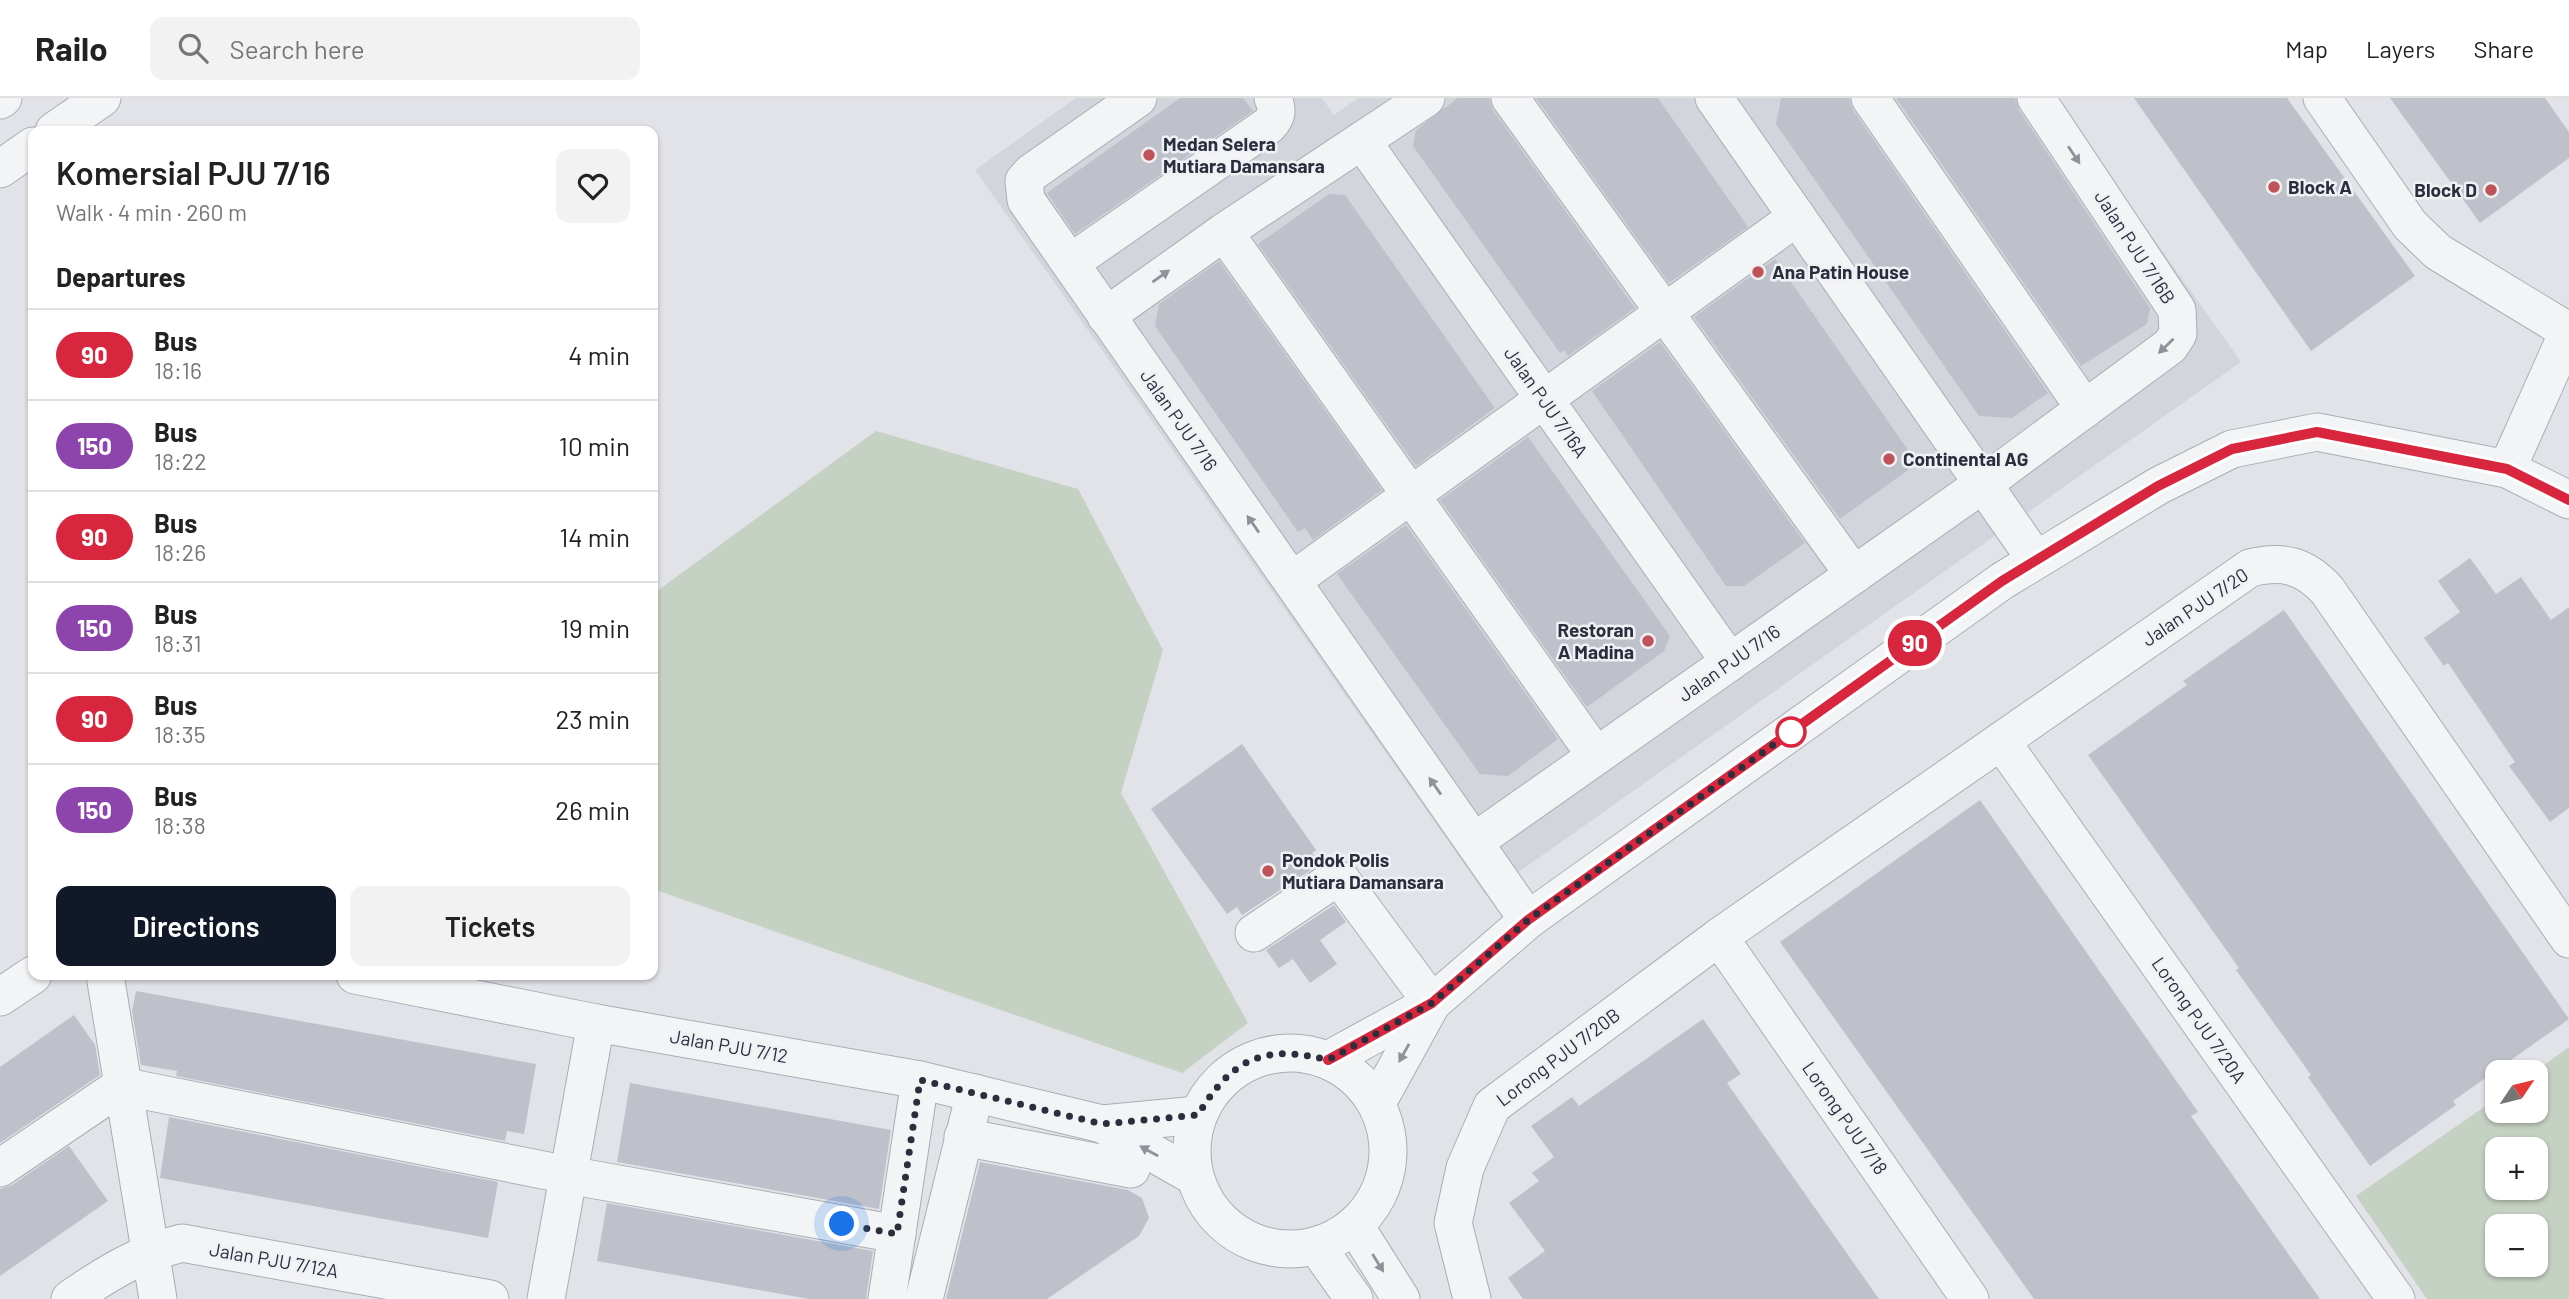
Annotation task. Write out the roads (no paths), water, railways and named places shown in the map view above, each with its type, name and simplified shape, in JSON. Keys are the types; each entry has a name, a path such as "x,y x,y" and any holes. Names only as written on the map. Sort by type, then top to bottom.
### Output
{"street":[{"path":"61,126 102,98"},
{"name":"Jalan PJU 7/16","path":"1138,98 1031,173 1024,181 1026,200 1528,920"},
{"path":"1070,263 1269,125 1276,118 1277,108 1273,98"},
{"path":"1106,316 1224,232 1426,98"},
{"path":"1510,98 1854,575"},
{"path":"1870,98 2085,409"},
{"name":"Jalan PJU 7/16B","path":"1983,484 2169,346 2178,334 2177,310 2036,98"},
{"path":"2322,98 2410,225 2438,252 2569,331 2507,469"},
{"path":"1722,101 1797,217 2036,560"},
{"name":"Jalan PJU 7/16A","path":"1362,141 1730,662"},
{"path":"0,169 28,149"},
{"path":"1293,580 1797,217"},
{"path":"1224,232 1596,756"},
{"path":"1328,1060 1432,1003 1528,920 2002,581 2158,486 2232,449 2317,432 2507,469 2569,500"},
{"name":"Jalan PJU 7/16","path":"1474,842 1983,484"},
{"name":"Jalan PJU 7/20","path":"1719,937 2250,568 2274,562 2295,566 2313,575 2327,590 2569,939"},
{"name":"Lorong PJU 7/20A","path":"2001,741 2396,1299"},
{"path":"1254,933 1330,882 1342,881 1432,1003"},
{"name":"Lorong PJU 7/20B","path":"1472,1299 1453,1223 1465,1168 1492,1106 1719,937"},
{"name":"Lorong PJU 7/18","path":"1719,937 1970,1299"},
{"path":"0,997 28,978"},
{"path":"106,980 148,1252 158,1299"},
{"name":"Jalan PJU 7/12","path":"380,980 596,1023 920,1080 975,1093 1102,1124 1195,1177"},
{"path":"1377,1103 1432,1003"},
{"path":"546,1299 596,1023"},
{"path":"1297,1052 1328,1060 1356,1077 1377,1103 1388,1135 1388,1169 1376,1200 1355,1226 1337,1239 1317,1247 1286,1250 1256,1244 1238,1233 1208,1205 1195,1177 1191,1146 1198,1115 1214,1087 1237,1067 1266,1054 1297,1052"},
{"path":"887,1299 920,1080"},
{"path":"0,1168 121,1086 568,1175 897,1234"},
{"path":"924,1299 975,1093"},
{"name":"Jalan PJU 7/12","path":"1102,1124 1198,1115"},
{"path":"963,1137 1131,1169"},
{"path":"1355,1226 1401,1299"},
{"name":"Jalan PJU 7/12A","path":"70,1299 118,1266 148,1252 182,1244 490,1299"},
{"path":"1317,1247 1354,1299"}],"place":[{"name":"Medan Selera Mutiara Damansara","path":"1149,155"},
{"name":"Block A","path":"2274,187"},
{"name":"Block D","path":"2491,190"},
{"name":"Ana Patin House","path":"1758,272"},
{"name":"Continental AG","path":"1889,459"},
{"name":"Restoran A Madina","path":"1648,641"},
{"name":"Pondok Polis Mutiara Damansara","path":"1268,871"}]}
